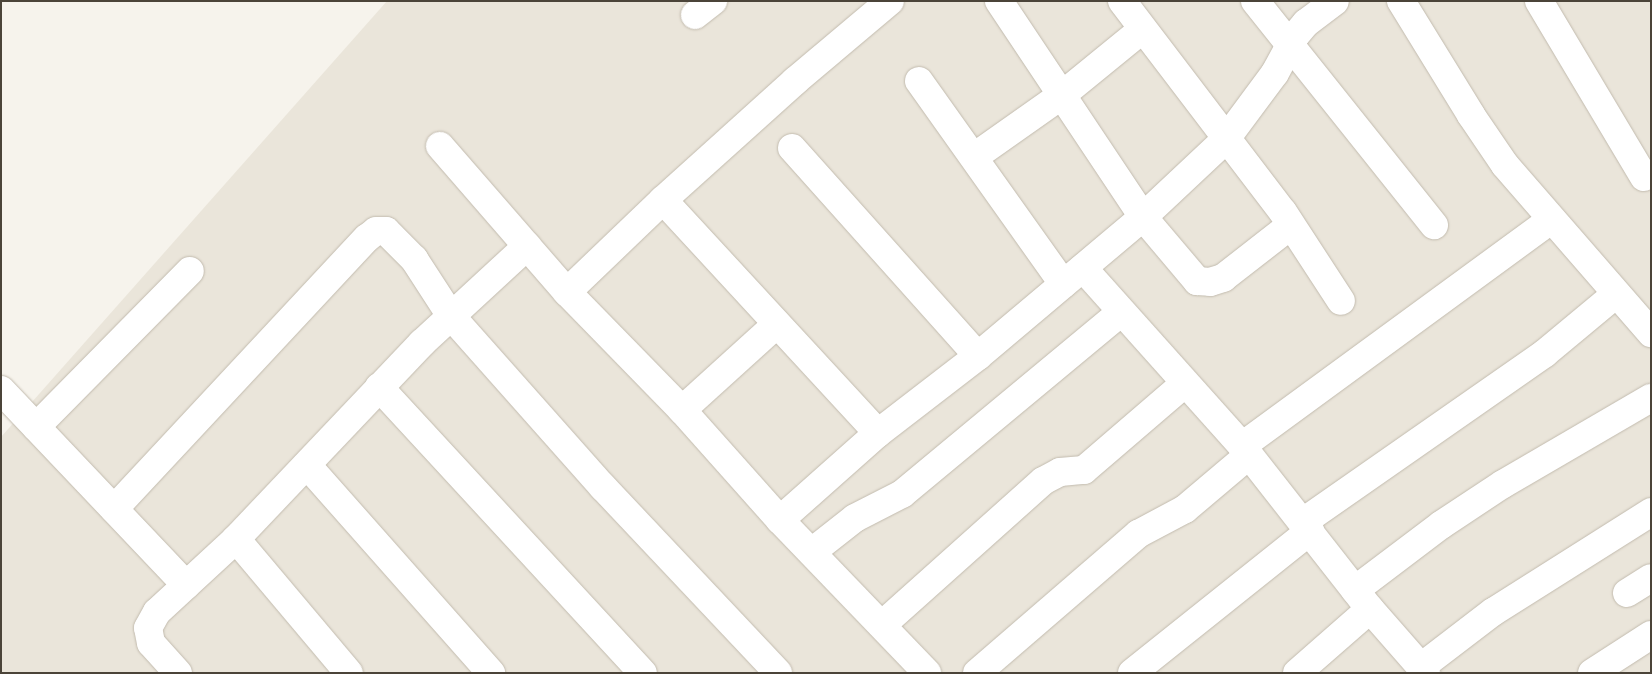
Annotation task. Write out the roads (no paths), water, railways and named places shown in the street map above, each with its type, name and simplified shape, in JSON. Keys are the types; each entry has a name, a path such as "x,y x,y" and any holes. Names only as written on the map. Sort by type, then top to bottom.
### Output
{"street":[{"path":"567,292 662,200 795,81 890,1"},
{"path":"999,1 1143,217 1187,272 1197,280 1210,282 1223,278 1291,225"},
{"path":"1122,1 1291,225 1341,300"},
{"path":"1255,1 1289,48 1363,133 1434,225"},
{"path":"780,520 878,433 978,356 1143,217 1226,138 1270,80 1306,23 1335,1"},
{"path":"1401,1 1470,116 1551,220 1651,333"},
{"path":"1539,1 1644,177"},
{"path":"974,157 1062,95 1143,29"},
{"path":"919,81 974,157 1073,276 1121,312 1246,450 1307,526 1362,600 1424,670 1493,612 1651,512"},
{"path":"440,146 567,292 682,410 780,520 813,551 927,673"},
{"path":"792,148 978,356"},
{"path":"662,200 878,433"},
{"path":"977,673 1138,534 1185,509 1246,450 1551,220"},
{"path":"114,509 376,231 386,231 414,259 451,316 603,487 778,673"},
{"path":"178,673 151,643 148,628 157,612 236,539 379,386 527,246"},
{"path":"36,427 190,271"},
{"path":"1132,673 1307,526 1545,353 1616,294"},
{"path":"813,551 855,518 902,494 1121,312"},
{"path":"682,410 777,324"},
{"path":"882,625 1043,481 1060,472 1084,470 1185,382"},
{"path":"379,386 643,673"},
{"path":"1,390 186,585"},
{"path":"1297,673 1362,600 1441,525 1503,484 1651,398"},
{"path":"307,465 491,673"},
{"path":"236,539 349,673"},
{"path":"1627,593 1651,578"},
{"path":"1592,673 1651,635"}]}
